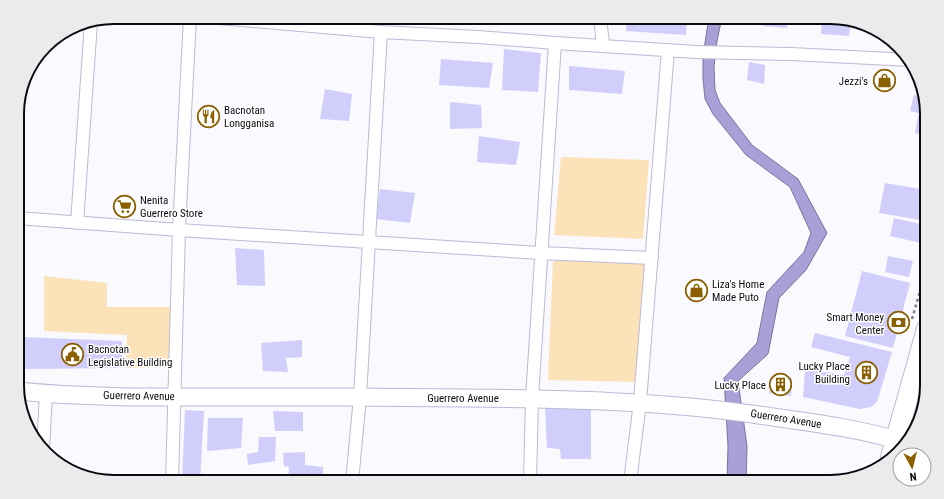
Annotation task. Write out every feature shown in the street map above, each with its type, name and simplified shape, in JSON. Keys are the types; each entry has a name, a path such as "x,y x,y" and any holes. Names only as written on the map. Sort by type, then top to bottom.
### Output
{"highway":[{"path":"897,445 920,356"}],"main road":[{"name":"Guerrero Avenue","path":"25,392 46,394 175,397 532,398 640,402 746,413 842,428 879,435 896,446"}],"street":[{"path":"172,475 179,230 190,24"},
{"path":"289,24 381,32 697,52 799,54 901,60"},
{"path":"601,24 603,45"},
{"path":"77,223 91,27"},
{"path":"353,475 360,397 370,242 381,32"},
{"path":"530,475 532,398 555,43"},
{"path":"631,475 640,402 668,50"},
{"path":"24,219 541,253 652,258"},
{"path":"43,441 46,394"}],"shaded area":[{"path":"708,24 721,24 714,67 715,90 720,103 752,145 798,179 827,233 806,270 779,298 768,354 738,381 747,446 746,475 727,475 728,446 724,378 757,343 767,292 804,252 811,233 790,187 746,155 713,114 705,99 703,56"},
{"path":"561,157 649,160 643,239 554,235"},
{"path":"646,260 637,382 548,380 553,261"},
{"path":"44,276 107,283 107,307 171,307 171,367 126,368 127,335 44,331"}],"building":[{"path":"626,24 687,24 686,35 626,31"},
{"path":"763,24 787,24 787,28 763,26"},
{"path":"822,24 836,24 850,27 849,36 821,34"},
{"path":"504,49 541,53 538,92 502,90"},
{"path":"441,59 493,63 489,88 439,85"},
{"path":"749,62 765,65 764,84 747,80"},
{"path":"569,66 625,71 622,94 569,90"},
{"path":"325,89 352,94 349,121 320,119"},
{"path":"914,95 918,96 920,113 910,111"},
{"path":"450,102 481,105 482,128 450,129"},
{"path":"918,116 920,116 920,134 915,133"},
{"path":"479,136 520,142 516,165 477,162"},
{"path":"885,183 920,189 920,220 879,213"},
{"path":"380,189 415,193 410,223 376,219"},
{"path":"894,218 920,224 920,243 890,236"},
{"path":"235,248 264,250 265,286 237,285"},
{"path":"888,256 913,261 909,277 885,272"},
{"path":"862,271 910,283 893,348 845,336"},
{"name":"Lucky Place Building","path":"815,333 892,352 877,402 871,407 860,409 803,397 805,369 844,375 850,357 811,347"},
{"name":"Bacnotan Legislative Building","path":"24,337 122,341 122,368 24,369"},
{"path":"302,340 302,357 286,358 288,372 263,371 261,343"},
{"name":"Lucky Place","path":"774,374 792,378 791,396 769,393"},
{"path":"545,407 591,409 591,459 561,459 560,449 547,448"},
{"path":"185,410 204,411 200,475 182,475"},
{"path":"273,411 303,412 303,431 275,431"},
{"path":"208,418 243,418 241,448 207,451"},
{"path":"259,437 276,437 275,461 248,465 247,454 258,452"},
{"path":"305,452 305,465 323,467 323,475 288,475 289,467 284,466 283,453"}],"place":[{"name":"Jezzi's","path":"884,81"},
{"name":"Bacnotan Longganisa","path":"209,116"},
{"name":"Nenita Guerrero Store","path":"125,206"},
{"name":"Liza's Home Made Puto","path":"696,290"},
{"name":"Smart Money Center","path":"899,323"},
{"name":"Bacnotan Legislative Building","path":"73,355"},
{"name":"Lucky Place Building","path":"866,372"},
{"name":"Lucky Place","path":"781,385"}]}
